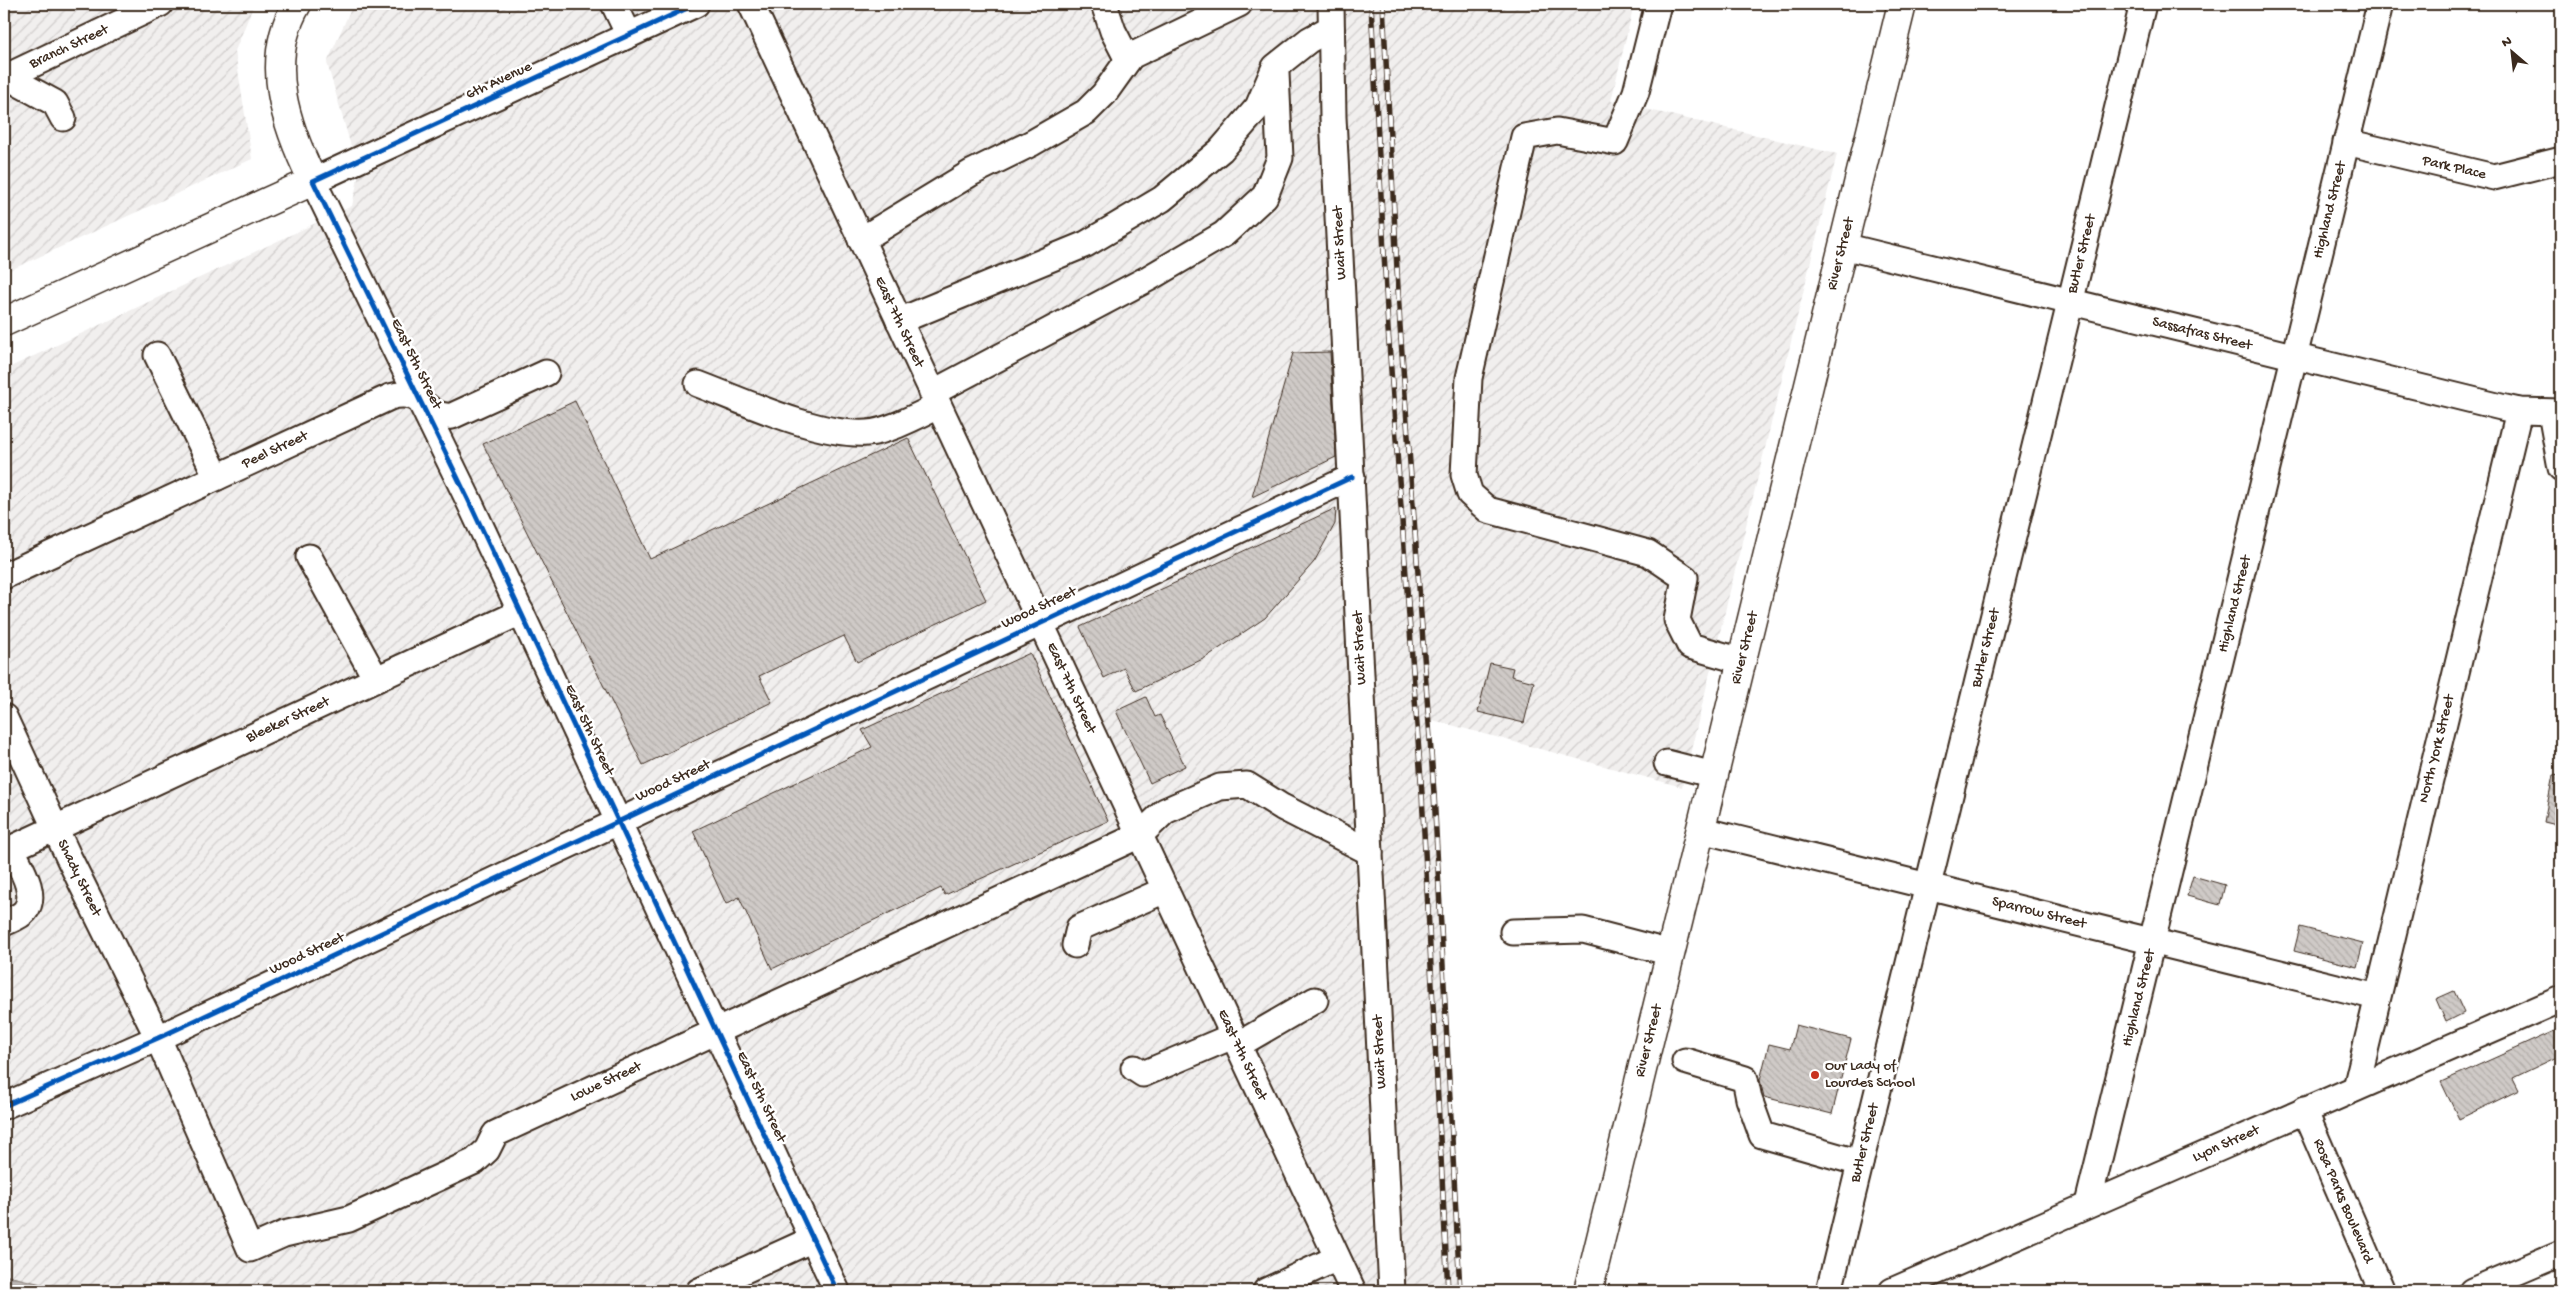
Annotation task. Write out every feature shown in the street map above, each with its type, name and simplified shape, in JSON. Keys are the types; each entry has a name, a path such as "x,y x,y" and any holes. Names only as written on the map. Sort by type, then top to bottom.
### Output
{"main road":[{"name":"East 5th Street","path":"296,4 286,29 281,58 280,85 287,124 313,181"},
{"name":"River Street","path":"1588,1291 1902,4"},
{"path":"4,322 313,181"}],"street":[{"name":"Branch Street","path":"8,76 160,4"},
{"path":"614,4 629,35"},
{"name":"6th Avenue","path":"313,181 696,4"},
{"name":"East 7th Street","path":"751,4 1353,1291"},
{"path":"1104,4 1128,60"},
{"path":"861,240 971,173 1032,143 1086,112 1104,94 1128,60 1165,38 1239,4"},
{"name":"Wait Street","path":"1331,4 1333,118 1392,1291"},
{"path":"1658,4 1636,92 1615,142 1557,131 1524,137 1469,378 1464,475 1470,494 1488,510 1648,553 1685,578 1677,620 1690,646 1742,661"},
{"name":"Butler Street","path":"1828,1291 2143,4"},
{"name":"Highland Street","path":"2088,1204 2380,4"},
{"path":"898,321 1086,244 1162,199 1221,150 1258,107 1275,68 1309,40 1331,28"},
{"path":"698,384 830,432 868,433 911,419 935,399 1224,234 1266,196 1280,158 1275,68"},
{"path":"8,76 55,103 64,118"},
{"name":"Park Place","path":"2346,142 2494,177 2561,160"},
{"name":"East 5th Street","path":"313,181 521,612 838,1291"},
{"name":"Sassafras Street","path":"1843,246 2519,411 2556,413"},
{"path":"157,355 217,477"},
{"name":"Peel Street","path":"4,576 390,397 404,393 420,400 444,417 452,416 546,373"},
{"name":"North York Street","path":"2356,1088 2519,411"},
{"path":"2556,413 2561,468"},
{"name":"Wood Street","path":"4,1106 158,1038 1352,476"},
{"path":"309,557 376,679"},
{"name":"Bleeker Street","path":"8,850 521,612"},
{"name":"Shady Street","path":"4,717 55,827 158,1038 250,1249 284,1234 349,1219 475,1161 487,1150 495,1134"},
{"path":"1667,763 1714,774"},
{"name":"Lowe Street","path":"495,1134 1140,835 1165,811 1220,787 1248,785 1282,807 1370,852"},
{"name":"Sparrow Street","path":"1701,830 2378,996"},
{"path":"4,924 24,912 30,898 28,886 8,850"},
{"path":"1075,945 1079,928 1165,890"},
{"path":"1513,932 1583,930 1671,953"},
{"name":"Lyon Street","path":"1892,1291 1929,1283 2088,1204 2561,999"},
{"path":"1134,1068 1143,1074 1235,1041 1315,1000"},
{"path":"1685,1061 1746,1079 1749,1099 1762,1135 1836,1158 1860,1163"},
{"name":"Rosa Parks Boulevard","path":"2304,1110 2382,1291"},
{"path":"699,1291 813,1239"},
{"path":"2472,1291 2561,1253"},
{"path":"1266,1291 1337,1258"}],"shaded area":[{"path":"4,4 254,4 235,51 252,159 4,273"},
{"path":"353,4 1634,4 1611,101 1837,154 1682,787 1429,719 1460,1291 71,1291 4,1275 4,370 352,206 359,174 327,63"},
{"path":"4,1275 71,1291 4,1291"}],"building":[{"path":"1330,352 1336,457 1252,497 1293,353"},
{"path":"575,401 650,559 908,438 986,600 857,662 844,636 759,676 772,702 643,765 483,444"},
{"path":"1336,508 1335,524 1314,562 1265,618 1205,658 1136,691 1124,668 1104,678 1080,627"},
{"path":"1030,653 1108,821 945,895 941,888 772,969 739,897 726,904 693,831 872,747 862,730"},
{"path":"1490,663 1513,668 1511,676 1534,682 1524,723 1478,712"},
{"path":"1146,697 1155,717 1160,715 1185,766 1150,783 1116,711"},
{"path":"2553,775 2561,776 2561,826 2544,822"},
{"path":"2193,876 2225,885 2220,905 2187,896"},
{"path":"2300,927 2363,943 2357,967 2294,951"},
{"path":"2454,991 2464,1013 2446,1022 2436,999"},
{"path":"1796,1025 1851,1039 1832,1114 1764,1097 1760,1080 1769,1044 1790,1049"},
{"path":"2561,1028 2561,1055 2513,1078 2519,1090 2459,1119 2441,1082"}],"railway":[{"path":"1371,4 1388,329 1422,794 1448,1291"},
{"path":"1383,4 1400,326 1434,793 1460,1291"}],"cycle path":[{"path":"696,4 313,181 468,499 837,1291"},
{"path":"4,1106 158,1038 1352,477"}],"place":[{"name":"Our Lady of Lourdes School","path":"1815,1075"}]}
